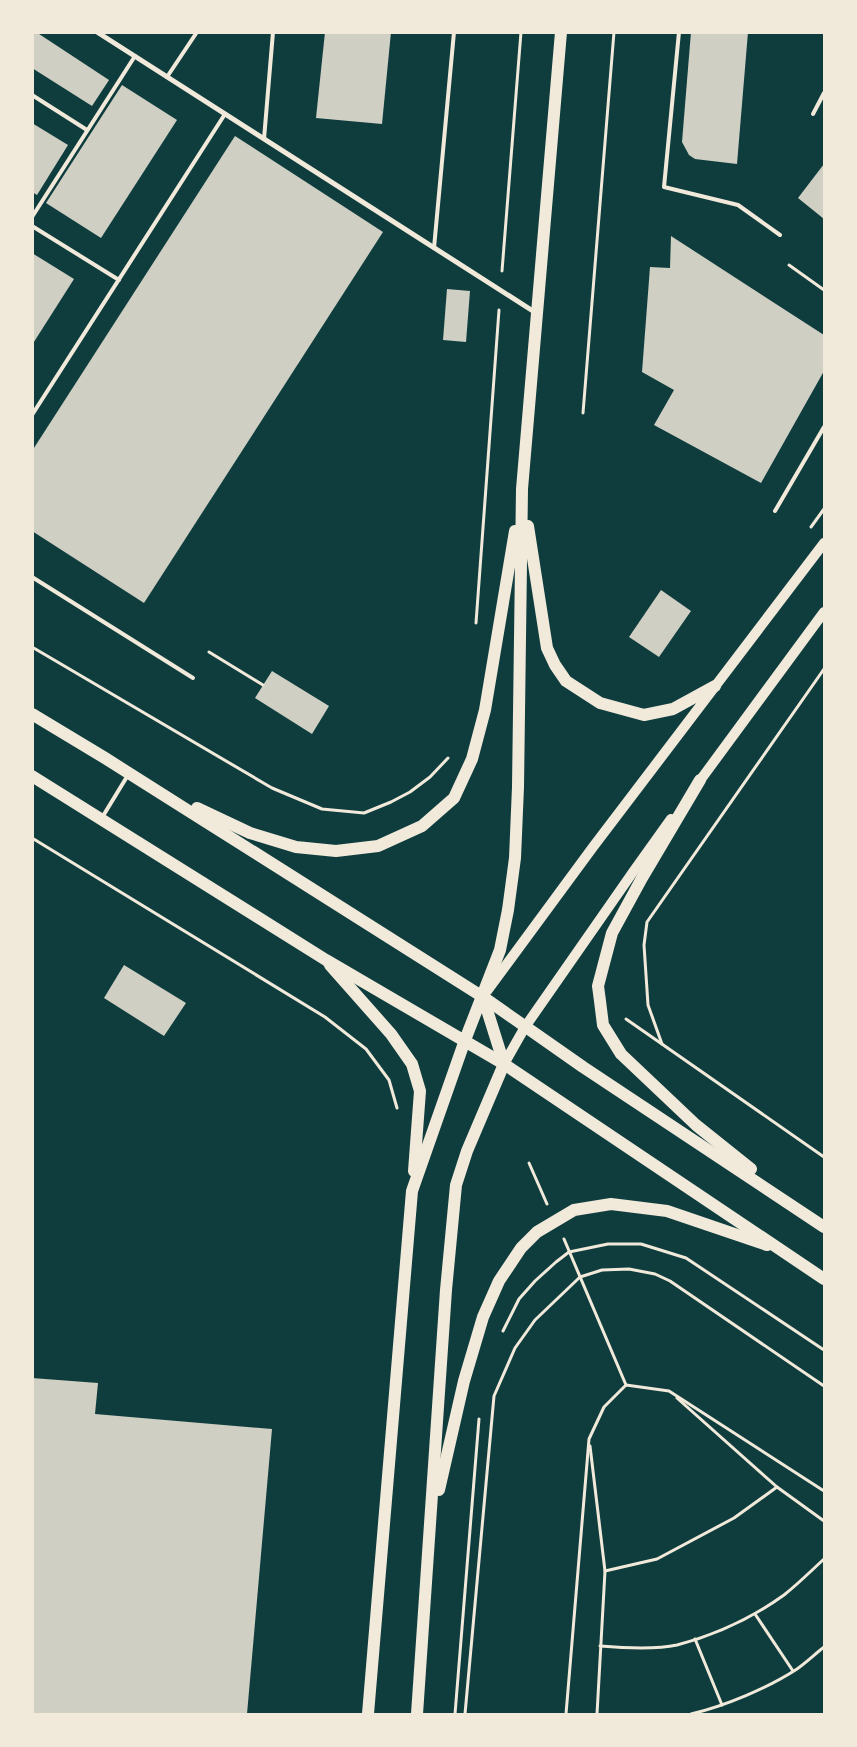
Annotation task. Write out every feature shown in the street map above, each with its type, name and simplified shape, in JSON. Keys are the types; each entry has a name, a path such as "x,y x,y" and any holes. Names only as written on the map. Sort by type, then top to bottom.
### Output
{"main road":[{"path":"412,1191 465,1040 500,950 515,858 518,787 522,490 561,32"},
{"path":"522,490 547,648 555,665 566,680 600,703 644,715 673,709 715,686"},
{"path":"105,758 250,833 296,847 336,851 378,846 422,826 454,798 472,759 486,710 522,490"},
{"path":"483,997 824,543"},
{"path":"417,1714 446,1290 456,1185 467,1150 504,1064 525,1027 633,872 824,612"},
{"path":"32,714 129,773 483,997 591,1072 824,1228"},
{"path":"32,776 326,960 504,1064 824,1279"},
{"path":"700,780 612,933 598,986 604,1025 620,1054 696,1125 813,1220"},
{"path":"326,960 390,1034 412,1064 420,1091 368,1714"},
{"path":"483,997 504,1064"},
{"path":"430,1531 462,1390 483,1317 499,1281 520,1248 537,1232 574,1210 611,1204 667,1211 786,1252"}],"street":[{"path":"97,32 537,314"}],"lane":[{"path":"167,77 197,32"},
{"path":"264,139 273,32"},
{"path":"434,248 454,32"},
{"path":"679,32 664,187 738,205 780,236"},
{"path":"32,216 134,56"},
{"path":"813,114 824,93"},
{"path":"32,95 87,130"},
{"path":"32,415 225,114"},
{"path":"32,226 119,280"},
{"path":"775,511 824,427"},
{"path":"32,577 193,678"},
{"path":"101,819 129,773"}],"path":[{"path":"476,626 521,32"},
{"path":"583,413 614,32"},
{"path":"788,265 824,290"},
{"path":"32,648 272,788 322,809 364,813 391,802 430,778 448,757"},
{"path":"209,652 263,685"},
{"path":"662,1044 648,1005 644,945 647,922 824,669"},
{"path":"32,838 325,1017 366,1049 389,1080 397,1110"},
{"path":"600,1001 824,1157"},
{"path":"529,1163 556,1220 626,1385"},
{"path":"502,1332 519,1299 535,1281 569,1252 608,1244 641,1244 686,1258 824,1350"},
{"path":"465,1714 494,1396 515,1348 535,1320 580,1277 602,1270 629,1269 655,1274 670,1281 824,1386"},
{"path":"626,1385 669,1391 824,1492"},
{"path":"566,1714 589,1439 604,1407 626,1385"},
{"path":"669,1391 777,1487 824,1521"},
{"path":"454,1714 480,1409"},
{"path":"589,1439 605,1571 597,1714"},
{"path":"605,1571 657,1559 734,1518 777,1487"},
{"path":"600,1646 630,1648 675,1645 723,1630 755,1614 784,1594 824,1560"},
{"path":"755,1614 793,1671"},
{"path":"695,1639 722,1706"},
{"path":"691,1714 722,1706 751,1693 793,1671 824,1647"}],"building":[{"path":"32,32 36,32 109,80 92,106 32,68"},
{"path":"325,32 391,32 382,124 316,118"},
{"path":"691,32 748,32 737,164 695,159 689,155 682,142"},
{"path":"122,85 177,120 101,238 46,203"},
{"path":"32,123 68,145 37,195 32,192"},
{"path":"235,136 383,232 144,603 32,531 32,451"},
{"path":"824,164 824,219 798,198"},
{"path":"671,236 824,335 824,371 761,483 654,425 674,390 642,372 650,267 670,268"},
{"path":"32,253 74,279 32,345"},
{"path":"447,289 470,291 466,342 443,340"},
{"path":"661,590 691,611 659,657 629,637"},
{"path":"272,671 329,706 312,734 255,698"},
{"path":"124,965 186,1003 164,1036 104,998"},
{"path":"32,1378 98,1383 95,1414 272,1429 247,1714 32,1714"}]}
